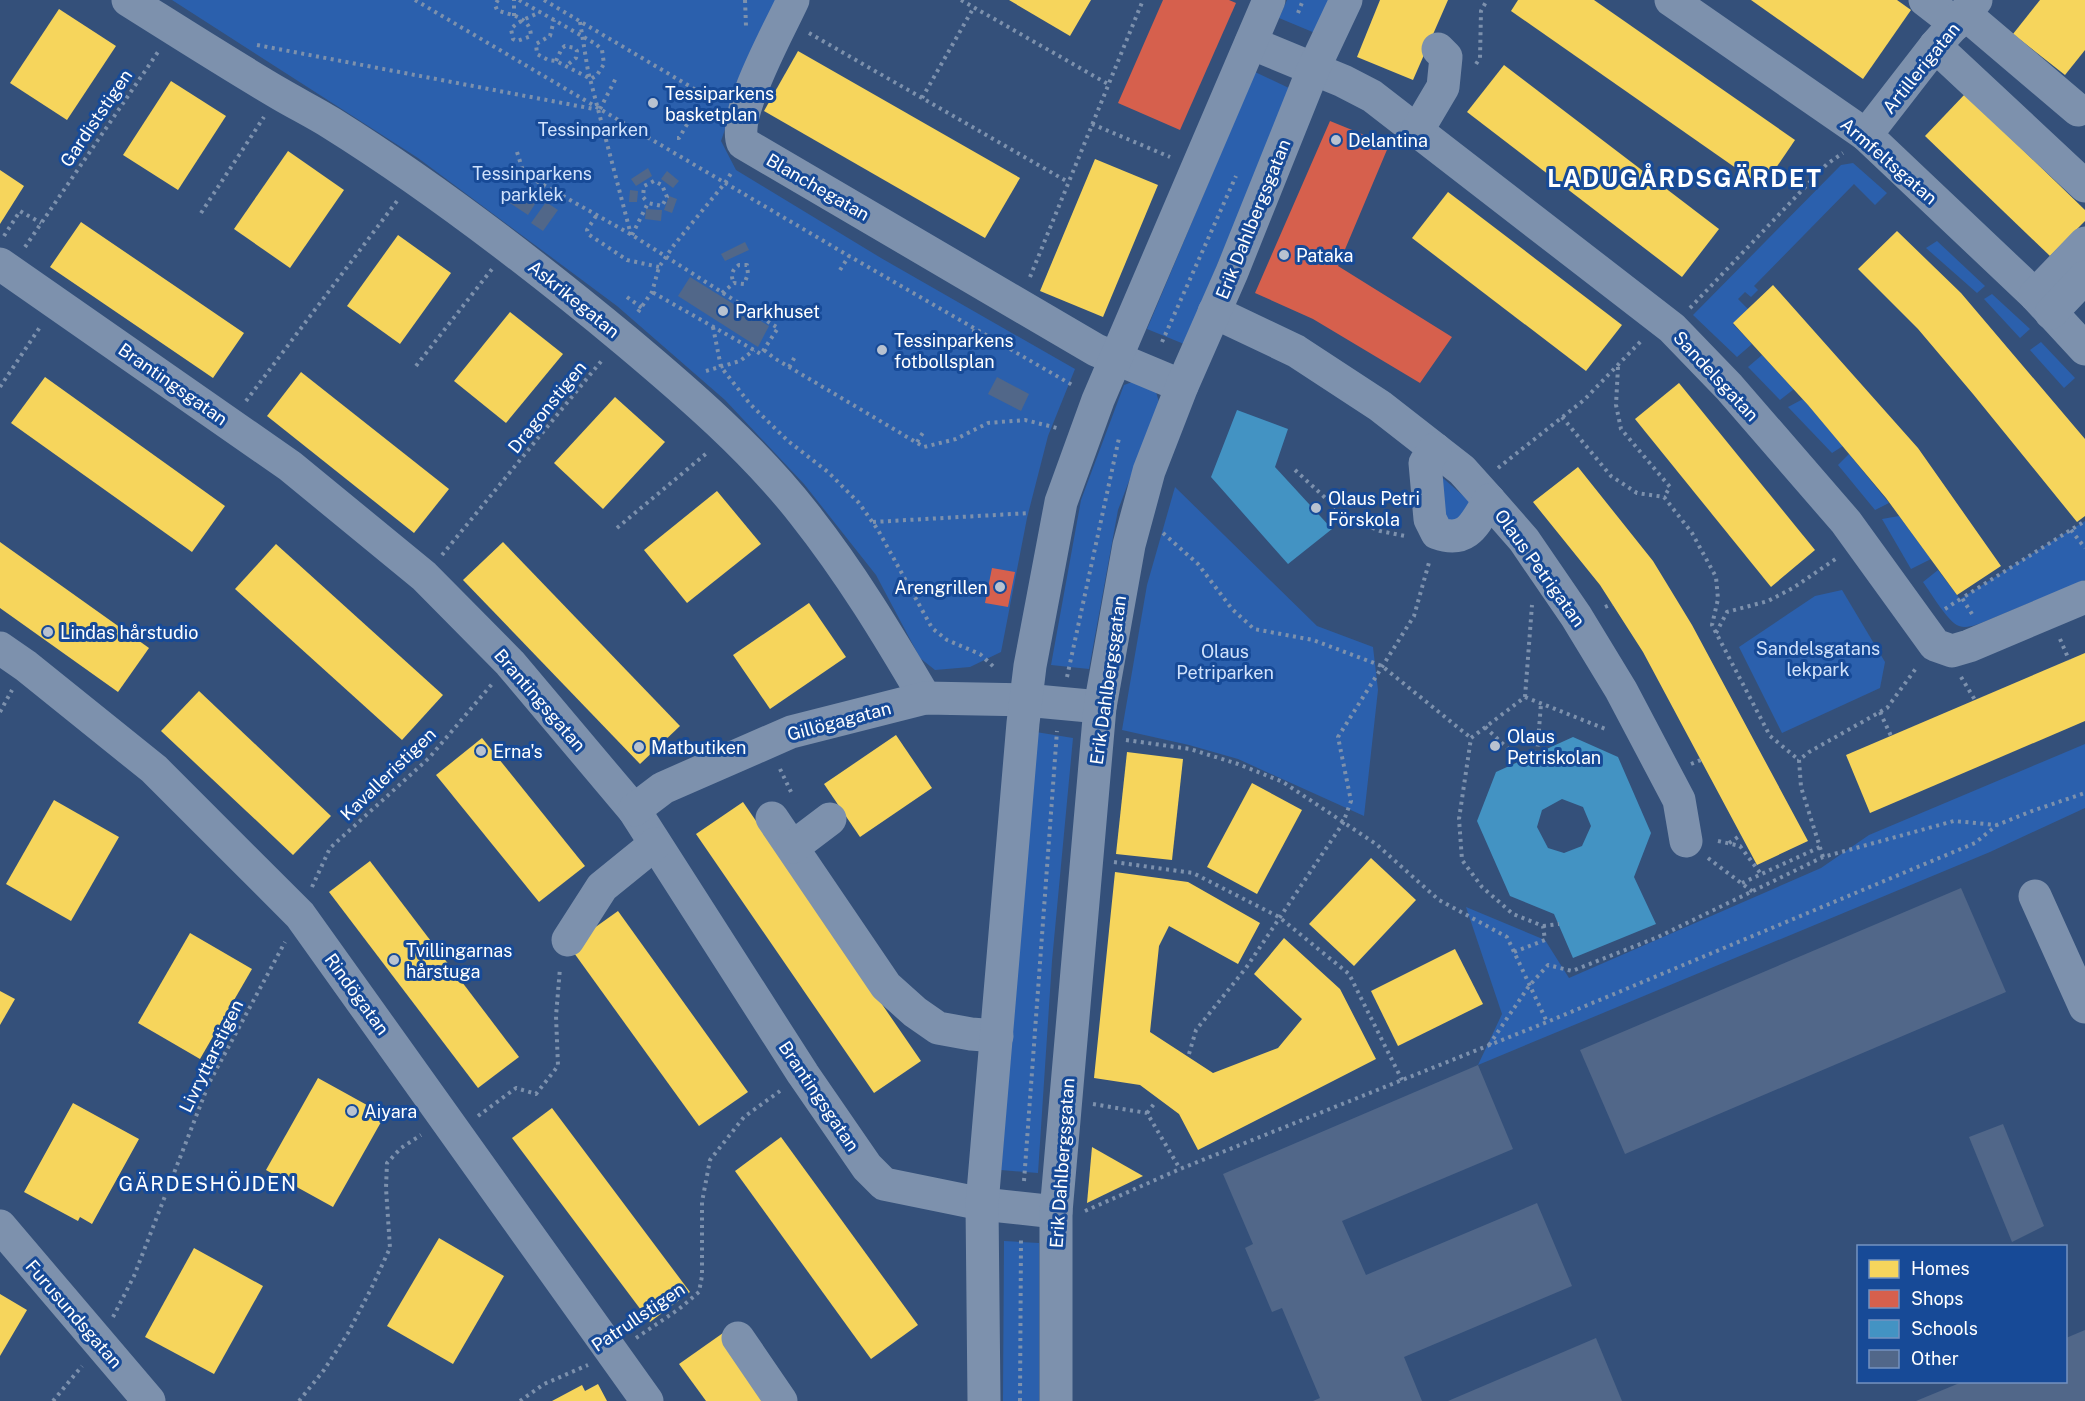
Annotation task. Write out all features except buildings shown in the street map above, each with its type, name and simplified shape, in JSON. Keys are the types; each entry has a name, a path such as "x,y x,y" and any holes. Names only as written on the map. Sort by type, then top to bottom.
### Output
{"street":[{"name":"Askrikegatan","path":"129,0 331,123 413,179 510,248 673,380 746,450 802,512 878,619 925,698"},
{"path":"984,1401 982,1204 1024,700 1061,502 1098,400 1269,0"},
{"name":"Erik Dahlbergsgatan","path":"1056,1401 1056,1212 1100,708 1129,545 1149,471 1182,386 1313,70 1346,0"},
{"name":"Armfeltsgatan","path":"1671,0 1857,142 2043,304 2085,349"},
{"path":"1926,0 2082,105 2045,148"},
{"path":"742,116 746,101 789,9"},
{"path":"1958,21 2045,148 2085,186"},
{"name":"Artillerigatan","path":"1857,142 1958,21"},
{"name":"Sandelsgatan","path":"1251,43 1343,81 1372,96 1672,328 1729,387 1846,522 1935,645"},
{"path":"1417,131 1443,87 1446,57 1438,49"},
{"name":"Blanchegatan","path":"742,116 743,143 1096,350 1182,386"},
{"path":"2043,304 2085,243"},
{"name":"Brantingsgatan","path":"13,256 57,302 290,466 424,576 510,663 634,810 803,1074 867,1167 884,1185 982,1204 1056,1212"},
{"path":"2043,304 2085,277"},
{"name":"Olaus Petrigatan","path":"1214,312 1296,351 1380,406 1462,470 1483,492 1524,540 1576,616 1621,690 1679,800 1686,841"},
{"path":"1435,449 1425,463 1430,519 1437,532 1447,536 1459,536 1471,530 1483,492"},
{"path":"1935,645 1952,651 2085,597"},
{"name":"Rindögatan","path":"0,648 26,666 154,769 300,915 460,1118 647,1401"},
{"name":"Gillögagatan","path":"634,810 663,789 792,732 925,698 1024,700 1100,708"},
{"path":"772,818 886,986 915,1012 938,1028 997,1036"},
{"path":"793,847 830,819"},
{"path":"568,940 602,887 655,844"},
{"path":"2035,896 2085,1007"},
{"name":"Furusundsgatan","path":"0,1226 149,1401"},
{"path":"738,1338 781,1401"}],"path":[{"path":"415,0 1098,400"},
{"path":"498,0 495,5 497,10 524,20 531,28 531,36 517,41 513,39 510,29 524,20 540,12"},
{"path":"514,0 514,16"},
{"path":"519,0 602,50 604,59 602,70 591,79"},
{"path":"544,0 742,116"},
{"path":"961,0 1108,84"},
{"path":"1019,303 1143,0"},
{"path":"922,98 974,7"},
{"path":"789,9 922,98 1068,182"},
{"path":"1298,13 1307,16"},
{"path":"554,20 550,36 536,44 537,54 591,79"},
{"path":"580,22 591,79 632,235"},
{"name":"Gardiststigen","path":"13,256 40,223 174,29"},
{"path":"254,44 600,110"},
{"path":"556,61 562,48 565,46 575,48 576,58 566,66"},
{"path":"600,110 616,78"},
{"path":"201,213 279,93"},
{"path":"677,138 705,94"},
{"path":"1092,124 1179,161"},
{"path":"1686,313 1827,164 1857,142"},
{"path":"517,152 524,174 632,235 778,328 761,354 652,292"},
{"name":"Erik Dahlbergsgatan","path":"1162,342 1239,169"},
{"path":"229,424 413,179"},
{"path":"654,181 662,185 666,197 662,206 648,203 643,197 644,186 654,181"},
{"name":"Dragonstigen","path":"458,536 596,368 642,308 652,292 659,267 725,183"},
{"path":"632,235 648,203"},
{"path":"0,242 20,211 40,223"},
{"path":"596,215 587,230 588,234 627,260 659,267"},
{"path":"416,366 510,248"},
{"path":"840,270 849,256"},
{"path":"722,293 734,283 744,284 748,274 747,266 739,265 733,269 731,278 734,283"},
{"path":"627,297 642,308"},
{"path":"0,387 57,302"},
{"path":"713,326 721,367 750,404 788,441 828,472 859,503 873,522 932,628 947,640 980,654 1001,673"},
{"path":"967,346 975,329"},
{"path":"1483,492 1584,400 1641,344 1644,338"},
{"path":"673,380 740,361 754,350"},
{"path":"764,350 924,447 956,440 988,423 999,421 1024,420 1060,429"},
{"path":"789,367 796,355"},
{"path":"1618,366 1616,405 1621,429 1670,487 1664,497"},
{"path":"1563,417 1611,476 1637,493 1664,497 1692,533 1716,577 1718,599 1712,625 1770,736 1798,760 1801,787 1823,857"},
{"path":"917,442 924,431"},
{"name":"Erik Dahlbergsgatan","path":"1020,1401 1022,1208 1057,728 1120,433"},
{"path":"617,528 729,434"},
{"path":"1295,470 1346,516 1380,531 1414,538 1426,538 1437,532"},
{"path":"873,522 1036,513"},
{"path":"1951,605 2085,521"},
{"path":"1158,529 1198,564 1232,609 1254,629 1313,640 1382,666 1471,738"},
{"path":"2071,530 2085,548"},
{"path":"1190,1054 1196,1030 1245,968 1343,823 1351,801 1338,736 1414,616 1437,532"},
{"path":"1716,633 1727,612 1768,601 1793,588 1842,555"},
{"path":"1532,598 1525,697 1471,738 1459,819 1462,860 1482,887 1513,914 1543,926 1558,924"},
{"path":"1962,598 1988,638"},
{"path":"2059,635 2069,660"},
{"path":"1798,760 1887,708 1935,645"},
{"name":"Kavalleristigen","path":"300,915 330,848 429,758 510,663"},
{"path":"1961,676 1975,700"},
{"path":"1525,697 1609,731"},
{"path":"1536,754 1541,704"},
{"path":"1880,712 1891,736"},
{"path":"1485,727 1521,761"},
{"path":"1118,738 1190,749 1238,764 1283,782 1376,844 1439,900 1507,937 1547,1022"},
{"path":"1056,1212 1079,1214 1180,1169 1547,1022 1975,843 1997,825 2085,793"},
{"path":"1488,1046 1529,986 1548,964 1572,970 1658,938 1823,857 1954,821 1997,825"},
{"path":"1728,843 1741,836"},
{"path":"1686,841 1753,892"},
{"path":"1718,841 1740,846 1761,874"},
{"path":"1742,884 1820,847"},
{"path":"1105,860 1193,873 1278,917 1349,974 1402,1080"},
{"name":"Livryttarstigen","path":"53,1401 100,1343 134,1276 209,1083 300,915"},
{"path":"1514,952 1545,940 1543,926"},
{"path":"299,1401 324,1370 348,1333 390,1248 386,1188 387,1163 401,1148 516,1088 536,1094 558,1065 557,991 561,959 568,940"},
{"name":"Patrullstigen","path":"520,1401 544,1384 614,1354 680,1309 699,1292 702,1276 702,1202 710,1160 744,1117 803,1074"},
{"path":"1083,1103 1147,1113"},
{"path":"1147,1113 1154,1104"},
{"path":"1147,1113 1180,1169"}],"green space":[{"name":"Tessinparken","path":"172,0 781,0 734,103 721,141 736,170 881,258 1075,369 1048,436 1027,518 1001,652 970,667 935,670 920,658 876,575 804,484 725,400 617,306 418,158"},
{"path":"1287,0 1329,0 1315,33 1279,18"},
{"path":"1255,72 1291,89 1184,344 1147,329"},
{"path":"1853,163 1887,193 1875,205 1854,184 1754,286 1758,290 1751,297 1745,292 1738,299 1748,309 1733,324 1752,344 1737,357 1693,315 1841,165"},
{"path":"1937,241 1985,286 1977,293 1926,248"},
{"path":"1992,294 2030,329 2020,338 1984,299"},
{"path":"2041,342 2075,378 2064,388 2030,350"},
{"path":"1762,355 1794,389 1780,400 1748,367"},
{"path":"1135,381 1156,392 1159,402 1118,510 1089,669 1051,665 1081,500 1124,385"},
{"path":"1803,399 1843,446 1832,453 1788,407"},
{"path":"1849,454 1889,503 1875,510 1838,465"},
{"path":"1437,473 1474,505 1470,517 1440,524"},
{"name":"Olaus Petriparken","path":"1175,487 1317,626 1373,647 1378,690 1364,816 1238,759 1122,730 1147,585"},
{"path":"1899,516 1931,559 1911,569 1882,519"},
{"path":"2085,521 2085,580 1973,626 1959,626 1955,623 1923,582 1938,570 1960,599"},
{"name":"Sandelsgatans lekpark","path":"1842,590 1885,662 1880,688 1782,733 1739,647 1815,596"},
{"path":"1036,732 1073,738 1052,961 1038,1173 1001,1170"},
{"path":"2085,744 2085,808 1990,852 1478,1065 1502,1014 1466,907 1545,940 1569,978 1821,868 1869,835"},
{"path":"1004,1241 1039,1243 1039,1401 1003,1401"}],"place":[{"name":"Tessiparkens basketplan","path":"653,103"},
{"name":"Delantina","path":"1336,140"},
{"name":"Pataka","path":"1284,255"},
{"name":"Parkhuset","path":"723,311"},
{"name":"Tessinparkens fotbollsplan","path":"882,350"},
{"name":"Olaus Petri Förskola","path":"1316,508"},
{"name":"Arengrillen","path":"1000,587"},
{"name":"Lindas hårstudio","path":"48,632"},
{"name":"Olaus Petriskolan","path":"1495,746"},
{"name":"Matbutiken","path":"639,747"},
{"name":"Erna's","path":"481,751"},
{"name":"Tvillingarnas hårstuga","path":"394,960"},
{"name":"Aiyara","path":"352,1111"}],"district":[{"name":"LADUGÅRDSGÄRDET","path":"1685,178"},
{"name":"GÄRDESHÖJDEN","path":"208,1184"}],"park label":[{"name":"Tessinparkens parklek","path":"532,183"}]}
